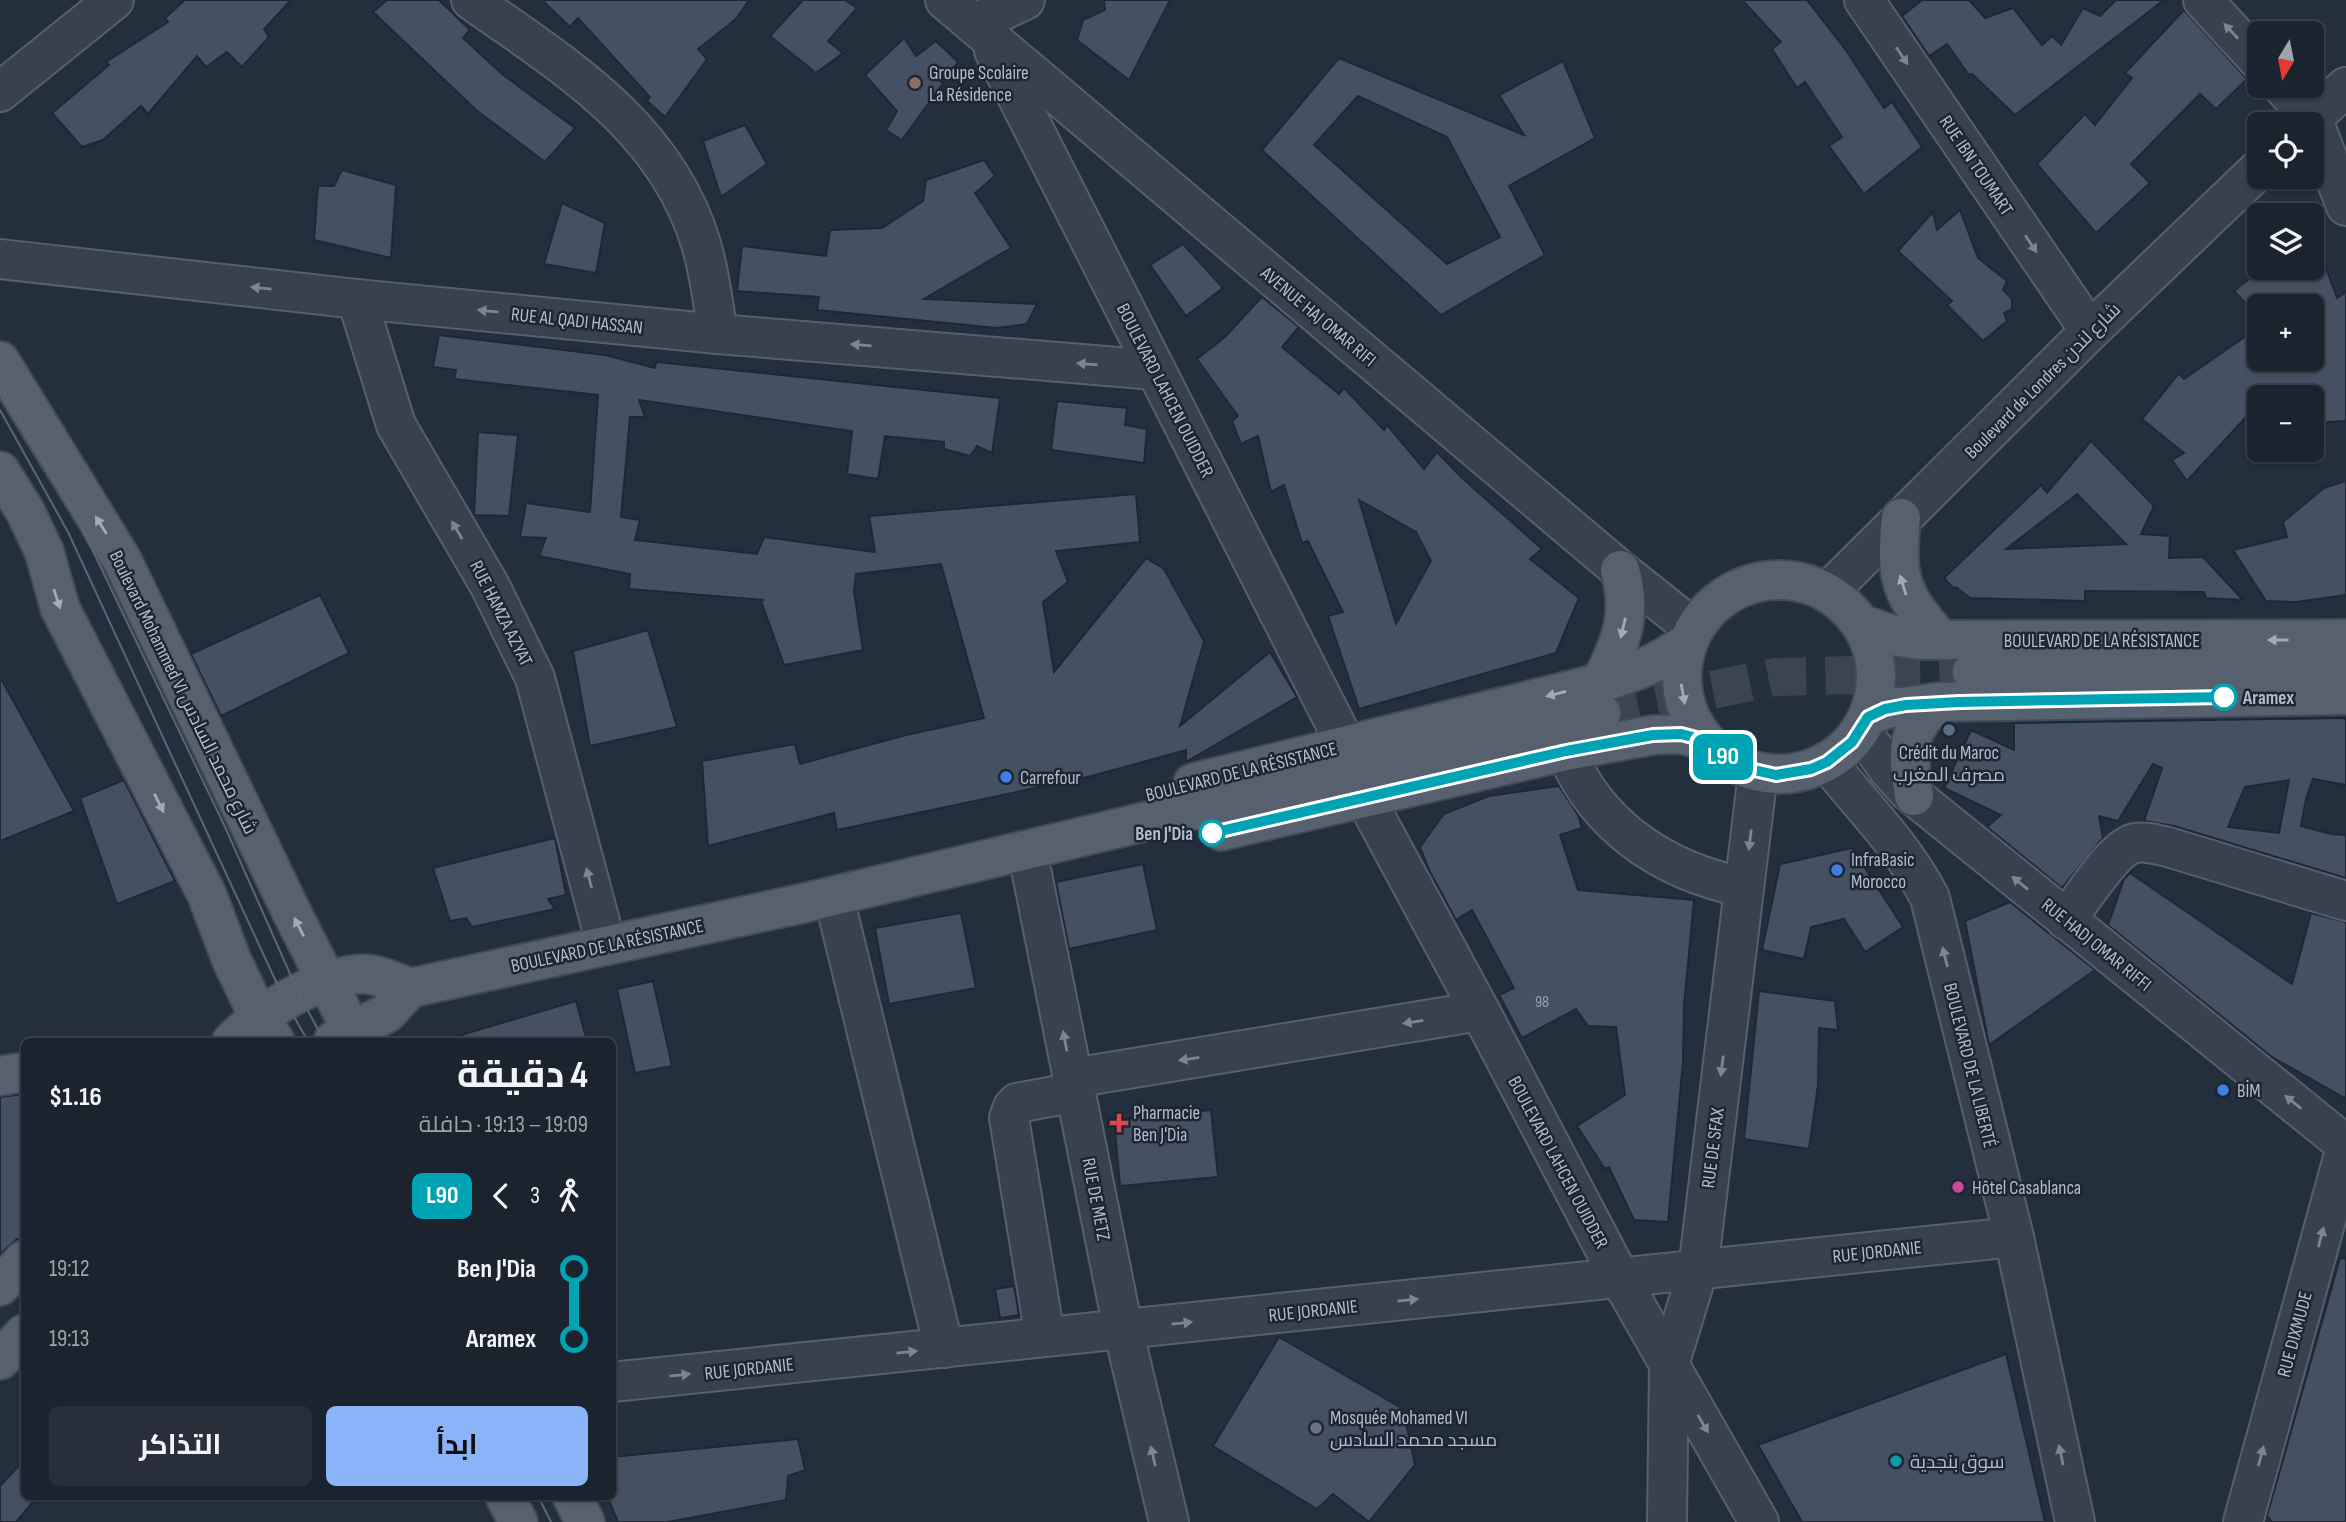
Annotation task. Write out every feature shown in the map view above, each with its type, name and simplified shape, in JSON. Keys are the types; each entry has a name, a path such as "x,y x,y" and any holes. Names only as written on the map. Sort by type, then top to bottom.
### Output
{"main road":[{"name":"Boulevard Mohammed VI شارع محمد السادس","path":"0,361 122,559 326,980 348,1038"},
{"path":"0,471 25,511 44,551 60,608 207,895 232,961 242,1035"},
{"path":"1901,518 1898,557 1901,583 1920,617 1941,640"},
{"path":"804,903 1601,698 1623,634 1626,617 1626,590 1620,570"},
{"path":"1779,580 1796,582 1827,593 1841,602 1861,624 1874,654 1876,687 1865,723 1852,742 1827,762 1794,774 1758,773 1726,759 1704,740 1689,716 1681,673 1691,636 1716,603 1745,586 1779,580"},
{"name":"BOULEVARD DE LA RÉSISTANCE","path":"1861,624 1899,637 1941,640 2346,639"},
{"name":"BOULEVARD DE LA RÉSISTANCE","path":"242,1035 326,980 365,974 410,988 804,903 814,878 1346,745 1601,698 1638,672 1666,658 1691,636"},
{"path":"1972,672 2346,667"},
{"path":"1865,723 1885,709 1940,702 2346,695"},
{"path":"1914,796 1909,754 1911,738 1916,724 1940,702"},
{"path":"804,903 829,920 1566,751 1653,735 1681,734 1704,740"},
{"path":"348,1038 387,1013 410,988"},
{"path":"0,1076 21,1072"},
{"path":"0,1286 21,1263"},
{"path":"0,1312 21,1289"},
{"path":"0,1340 21,1317"},
{"path":"0,1360 21,1337"},
{"path":"507,1500 518,1522"},
{"path":"574,1500 585,1522"}],"street":[{"path":"0,92 114,0"},
{"path":"471,0 594,88 652,151 669,176 692,220 705,260 718,334"},
{"name":"AVENUE HAJ OMAR RIFI","path":"945,0 1620,570 1691,636"},
{"path":"980,29 1025,0"},
{"name":"RUE IBN TOUMART","path":"1864,0 2090,331"},
{"path":"2203,0 2247,48"},
{"name":"BOULEVARD LAHCEN OUIDDER","path":"980,29 1346,745"},
{"path":"2319,112 2346,86"},
{"path":"2291,98 2302,112"},
{"path":"2324,155 2346,206"},
{"name":"Boulevard de Londres شارع لندن","path":"1827,593 2090,331 2247,181"},
{"name":"RUE AL QADI HASSAN","path":"0,259 357,299 718,334 1155,370"},
{"name":"RUE HAMZA AZYAT","path":"357,299 396,425 490,586 535,678 606,944"},
{"name":"RUE HADJ OMAR RIFFI","path":"1865,723 1888,769 1914,796 2346,1146"},
{"path":"1566,751 1577,777 1594,801 1630,837 1672,864 1719,882 1743,887"},
{"name":"BOULEVARD DE LA LIBERTÉ","path":"1827,762 1900,849 1918,873 1930,898 2014,1237 2075,1522"},
{"name":"RUE DE SFAX","path":"1667,1522 1669,1365 1698,1270 1758,773"},
{"name":"BOULEVARD LAHCEN OUIDDER","path":"1365,798 1620,1278 1759,1522"},
{"path":"2066,920 2115,857 2132,843 2139,842 2168,847 2346,901"},
{"name":"RUE DE METZ","path":"1032,874 1123,1329 1169,1522"},
{"path":"839,918 944,1348"},
{"path":"1045,1337 1009,1118 1017,1103 1074,1085 1480,1011"},
{"name":"RUE DIXMUDE","path":"2243,1522 2346,1146"},
{"name":"RUE JORDANIE","path":"616,1382 2014,1237"}],"building":[{"path":"185,0 291,0 264,29 269,37 242,67 227,52 206,67 197,56 148,114 141,106 103,140 82,147 52,113 109,65 106,62 168,22 165,18"},
{"path":"387,0 439,0 470,30 463,38 502,74 575,128 545,162 476,110 373,12"},
{"path":"542,0 749,0 736,19 698,49 707,59 665,117 647,101 650,97 578,18 570,27"},
{"path":"803,0 845,0 857,8 828,41 843,53 816,73 770,36"},
{"path":"1104,0 1170,0 1129,80 1077,40 1083,20 1105,10"},
{"path":"1742,0 1807,0 1845,49 1884,108 1892,102 1922,147 1864,194 1829,146 1842,137 1805,82 1797,88 1772,49 1781,42"},
{"path":"1922,0 1969,0 1985,18 2013,8 2042,45 2052,36 2061,45 2083,8 2100,16 2116,0 2164,0 2015,115 1972,74 1969,75 1947,44 1929,56 1902,16"},
{"path":"2184,10 2247,79 2216,109 2200,94 2131,164 2150,183 2096,233 2037,164 2085,114 2095,125 2132,78 2125,73"},
{"path":"904,38 916,56 936,41 958,62 950,73 938,79 943,83 902,140 886,130 897,111 865,75"},
{"path":"1339,58 1524,135 1499,95 1563,61 1595,138 1509,186 1545,255 1441,315 1262,150","holes":["1358,96 1447,137 1500,237 1447,264 1314,145"]},
{"path":"745,125 767,164 721,197 703,141"},
{"path":"984,160 995,176 975,193 1011,248 924,299 1037,304 1027,324 997,328 817,310 819,297 737,291 742,246 826,256 830,230 882,228 923,201 926,180"},
{"path":"342,170 396,185 391,258 314,240 318,186 334,186"},
{"path":"562,203 605,223 596,273 544,264"},
{"path":"1960,210 1978,258 2007,281 2003,290 2012,299 2012,309 2004,313 2007,321 1983,341 1947,305 1952,301 1898,251 1933,212 1937,230"},
{"path":"1183,244 1223,288 1186,316 1150,265"},
{"path":"2326,268 2337,298 2346,292 2346,421 2324,422 2324,385 2247,385 2247,416 2187,481 2172,460 2184,453 2142,419 2179,373 2184,379 2247,335 2247,371 2324,371 2324,294 2247,294 2247,305 2234,291 2248,280 2324,280"},
{"path":"1262,297 1299,327 1282,347 1339,394 1344,388 1384,430 1387,425 1424,469 1437,452 1542,549 1530,559 1579,598 1556,653 1359,709 1328,616 1343,612 1308,541 1302,543 1284,485 1271,492 1258,436 1241,444 1232,421 1238,416 1197,359 1225,337","holes":["1359,500 1416,532 1431,561 1396,624"]},
{"path":"439,335 605,355 655,368 656,362 1000,398 992,453 977,446 970,456 944,449 944,442 885,436 878,479 847,474 852,431 639,400 645,417 630,417 621,517 640,520 635,540 757,554 764,537 875,552 869,516 1136,494 1140,542 1056,551 1068,582 1043,602 1054,672 1146,558 1164,569 1204,641 1180,726 1270,652 1297,697 1186,762 1186,750 1092,776 837,830 834,813 708,846 702,761 795,744 800,764 902,736 984,718 941,564 856,574 854,592 863,650 784,665 761,601 764,600 629,589 630,574 539,556 546,538 520,537 526,503 590,512 598,395 454,379 456,370 433,367"},
{"path":"1057,401 1127,408 1125,425 1147,429 1144,463 1051,450"},
{"path":"478,432 518,435 509,516 474,515"},
{"path":"2091,441 2154,506 2141,534 2170,536 2169,558 2203,557 2243,600 2206,598 2204,592 2085,591 2085,601 1970,598 1956,587 1954,589 1944,578 2041,485 2047,493","holes":["2077,494 2126,544 2006,549"]},
{"path":"2346,481 2346,595 2296,602 2266,601 2233,550 2287,537 2283,522 2324,488"},
{"path":"320,595 349,653 221,716 191,654"},
{"path":"648,630 677,727 590,746 573,651"},
{"path":"0,677 74,811 0,841"},
{"path":"2346,718 2346,785 2313,779 2301,826 2346,835 2346,878 2174,826 2144,821 2162,768 2153,764 2118,821 2099,816 2103,838 2062,888 1987,827 2001,815 1944,788 1971,730 2014,750 2014,723","holes":["2289,780 2279,833 2228,827 2245,787"]},
{"path":"124,780 175,881 117,904 80,798"},
{"path":"1559,786 1578,815 1582,828 1560,835 1578,890 1694,900 1668,1222 1634,1220 1609,1167 1605,1169 1577,1126 1625,1095 1616,1027 1588,1026 1576,1009 1522,1038 1499,995 1514,988 1472,910 1456,920 1420,847 1444,814 1489,796"},
{"path":"555,838 566,895 548,899 555,909 472,927 466,918 450,921 433,868"},
{"path":"1852,848 1903,927 1865,952 1844,919 1811,927 1804,959 1762,950 1780,864"},
{"path":"1143,864 1157,930 1069,949 1056,882"},
{"path":"2130,873 2292,984 2311,913 2346,922 2346,1099 2272,1057 2108,925 2124,879"},
{"path":"2010,902 2095,970 1989,1045 1965,921"},
{"path":"961,913 976,988 889,1004 875,928"},
{"path":"653,981 672,1066 635,1073 617,989"},
{"path":"1759,991 1835,1001 1838,1030 1819,1028 1818,1085 1809,1149 1744,1139"},
{"path":"576,1001 586,1038 458,1038"},
{"path":"21,1094 21,1239 17,1239 0,1254 0,1097"},
{"path":"1211,1110 1218,1177 1120,1186 1114,1120"},
{"path":"2340,1258 2346,1259 2346,1522 2272,1522 2267,1516"},
{"path":"1014,1286 1019,1315 1000,1318 995,1289"},
{"name":"Mosquée Mohamed VI مسجد محمد السادس","path":"1279,1337 1403,1409 1415,1465 1369,1522 1333,1494 1317,1509 1213,1446"},
{"path":"2006,1354 2045,1522 1802,1522 1758,1445"},
{"path":"798,1439 805,1470 788,1476 786,1500 668,1522 618,1522 609,1500 616,1500 616,1457"},
{"path":"21,1463 21,1500 35,1500 16,1522 0,1522 0,1486"}],"tunnel":[{"path":"1601,713 1775,677 1972,672"}],"tram line":[{"path":"0,385 81,526 225,827 299,994 322,1038"},
{"path":"0,410 68,532 285,1001 306,1038"},
{"path":"540,1500 551,1522"},
{"path":"556,1500 568,1522"}],"bus line":[{"name":"L90","path":"1212,833 1566,751 1653,735 1681,734 1704,740 1714,751 1741,767 1758,773 1794,774 1827,762 1842,752 1861,730 1868,717 1885,709 1906,705 1940,702 2224,697"}],"place":[{"name":"Groupe Scolaire La Résidence","path":"915,83"},
{"name":"Aramex","path":"2224,697"},
{"name":"Crédit du Maroc مصرف المغرب","path":"1949,730"},
{"name":"Carrefour","path":"1006,777"},
{"name":"Ben J'Dia","path":"1212,833"},
{"name":"InfraBasic Morocco","path":"1837,870"},
{"name":"BİM","path":"2223,1090"},
{"name":"Pharmacie Ben J'Dia","path":"1119,1123"},
{"name":"Hôtel Casablanca","path":"1958,1187"},
{"name":"Mosquée Mohamed VI مسجد محمد السادس","path":"1316,1428"},
{"name":"سوق بنجدية","path":"1896,1461"}]}
